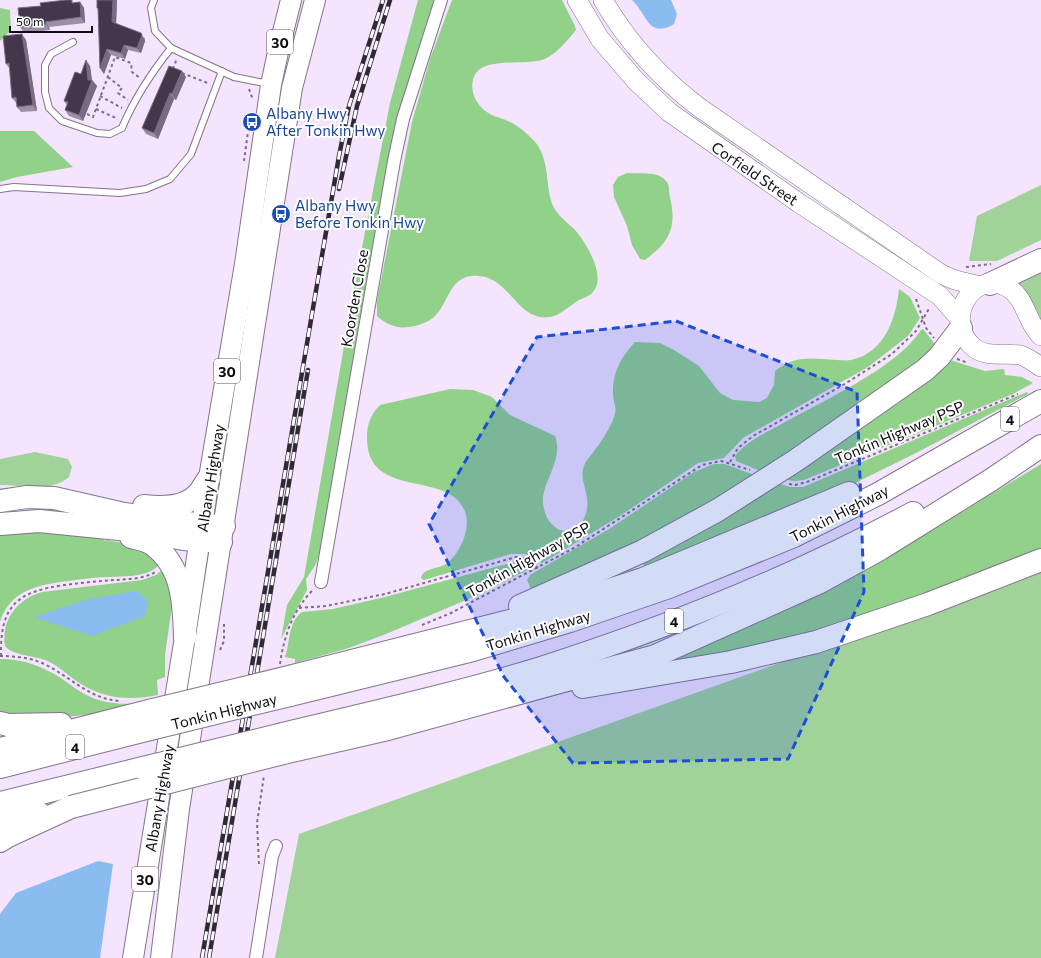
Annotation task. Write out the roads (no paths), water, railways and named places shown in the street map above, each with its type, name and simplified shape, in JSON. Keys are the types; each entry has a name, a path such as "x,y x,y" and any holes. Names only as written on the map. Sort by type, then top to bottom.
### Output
{"highway":[{"name":"Albany Highway","path":"161,958 179,809 222,534 282,86 278,52 291,0"},
{"name":"Albany Highway","path":"133,958 186,637 208,478 243,272 282,86 316,0"},
{"path":"988,278 1041,260"},
{"path":"292,686 525,604 643,552 718,510 795,461 925,370 939,357 960,323"},
{"name":"Tonkin Highway","path":"0,767 152,719 292,686 473,650 570,621 670,587 794,536 878,494 1041,401"},
{"path":"397,650 533,615 643,579 776,525 979,437"},
{"path":"0,822 71,807 283,744 388,729 655,656 818,583 880,549 991,480 1041,445"},
{"name":"4","path":"0,803 143,768 283,744 540,668 695,614 782,578 902,519 1041,445"},
{"path":"73,501 114,502 162,508 192,500 199,494 208,478"},
{"path":"0,501 26,497 54,498 73,501 200,533"},
{"path":"0,524 39,521 108,528 222,534"},
{"path":"108,528 151,544 169,560 177,574 184,604 186,637"},
{"path":"508,696 613,683 731,662 816,642 928,604 1041,560"},
{"path":"0,723 42,726 152,719"},
{"path":"0,749 104,722"},
{"path":"0,841 71,807"}],"main road":[{"name":"Corfield Street","path":"577,0 600,38 636,81 669,112 799,203 940,296 960,323 965,338 979,351 989,354 1021,356 1041,367"},
{"name":"Corfield Street","path":"603,0 622,32 640,53 687,98 941,274 955,280 988,278 1014,291 1035,331 1041,336"},
{"path":"960,323 961,308 965,299 988,278"}],"street":[{"name":"Koorden Close","path":"321,582 394,161 403,119 441,0"},
{"path":"256,958 272,856 276,846"}],"lane":[{"path":"154,0 151,8 155,31 171,48 234,76 282,86"},
{"path":"73,42 51,54 45,65 45,92 49,108 62,120 97,134 110,134 122,128 129,112 158,64 171,48"},
{"path":"0,189 14,186 120,193 146,189 170,179 191,154 222,71"}],"water":[{"path":"632,0 671,0 677,14 674,24 659,29 654,27 649,23"},
{"path":"137,591 148,602 145,616 92,636 34,617 89,599"},
{"path":"98,861 113,864 100,958 0,958 0,914 16,893"}],"railway":[{"path":"202,958 339,156 349,106 383,0"},
{"path":"339,189 357,106 390,0"},
{"path":"209,958 308,370"}],"place":[{"name":"Albany Hwy After Tonkin Hwy","path":"252,122"},
{"name":"Albany Hwy Before Tonkin Hwy","path":"281,214"}]}
